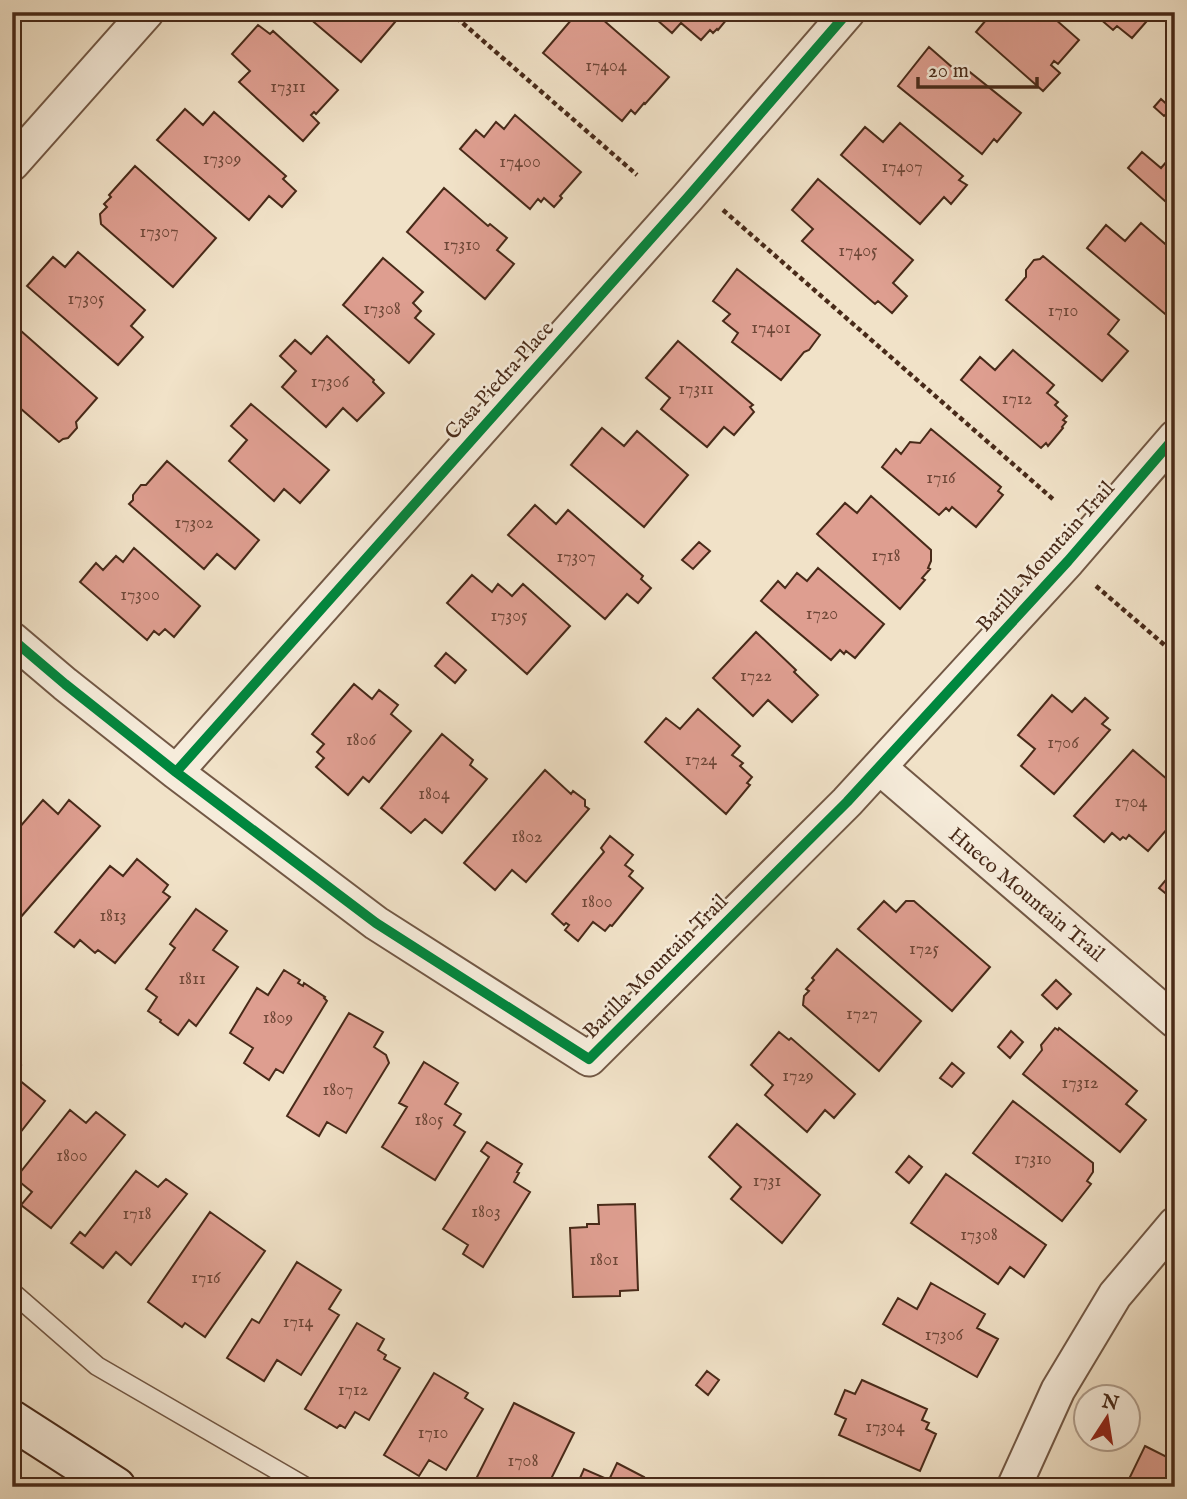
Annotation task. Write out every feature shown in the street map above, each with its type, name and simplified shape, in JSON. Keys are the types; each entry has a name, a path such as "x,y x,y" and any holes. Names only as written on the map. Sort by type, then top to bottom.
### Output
{"main road":[{"path":"12,1420 116,1487"}],"street":[{"path":"12,164 147,12"},
{"name":"Casa Piedra Place","path":"176,772 688,197 848,12"},
{"name":"Barilla Mountain Trail","path":"12,639 176,772 376,923 589,1059 880,767 1068,561 1175,437"},
{"name":"Hueco Mountain Trail","path":"880,767 1175,1021"},
{"path":"1014,1487 1058,1390 1115,1295 1175,1224"}],"lane":[{"path":"12,1292 97,1366 306,1487"}],"path":[{"path":"450,12 637,175"},
{"path":"722,209 1054,500"},
{"path":"1091,581 1175,654"}],"building":[{"path":"302,12 398,12 401,15 361,62"},
{"path":"578,12 594,12 669,77 635,114 631,110 622,121 543,53"},
{"path":"648,12 732,13 718,30 713,33 710,30 701,40 681,23 672,33"},
{"path":"977,12 1047,12 1079,40 1058,64 1054,61 1051,65 1060,73 1043,91 976,32 986,20"},
{"path":"1092,12 1135,12 1146,22 1132,38 1117,26 1113,30"},
{"path":"258,25 270,34 273,31 338,90 316,114 314,112 311,115 319,123 303,141 239,82 250,71 232,54"},
{"path":"929,47 961,75 966,69 1021,113 997,142 994,139 982,154 898,86"},
{"path":"1161,99 1172,109 1164,116 1154,107"},
{"path":"185,109 203,125 214,112 286,176 283,179 296,191 282,207 269,196 249,220 157,140"},
{"path":"515,115 581,172 554,207 544,198 541,202 538,199 530,209 460,149 476,130 484,137 496,122 504,129"},
{"path":"900,123 963,176 959,180 967,185 951,204 944,197 920,224 841,155 865,127 883,142"},
{"path":"1142,152 1161,168 1175,152 1175,210 1128,168"},
{"path":"135,166 216,238 173,287 101,224 100,214 107,207 104,204 111,197 109,195"},
{"path":"818,179 913,260 893,283 907,296 892,313 878,301 875,304 802,241 813,229 792,210"},
{"path":"444,188 488,226 490,224 507,238 497,250 514,264 485,299 407,232"},
{"path":"1141,223 1171,249 1175,247 1175,315 1171,319 1087,248 1106,225 1125,241"},
{"path":"78,252 145,310 131,326 143,337 118,365 27,286 53,257 65,267"},
{"path":"1043,256 1119,320 1108,334 1128,351 1102,381 1006,300 1026,277 1026,270 1034,260"},
{"path":"383,258 423,292 413,303 421,311 415,318 434,334 409,363 343,305"},
{"path":"737,269 820,335 781,380 732,342 738,333 723,321 730,314 713,301"},
{"path":"12,323 97,398 76,422 77,428 68,438 59,442 12,401"},
{"path":"327,336 374,380 384,393 357,421 343,408 326,427 282,387 296,371 280,356 295,340 311,354"},
{"path":"678,341 753,405 750,407 754,412 734,435 724,427 707,447 661,409 670,398 646,378"},
{"path":"1013,350 1054,385 1047,393 1058,402 1055,405 1067,416 1063,420 1066,422 1063,428 1048,446 1046,443 1041,448 961,380 980,357 995,370"},
{"path":"251,404 329,470 300,503 284,489 274,501 229,461 247,440 231,426"},
{"path":"602,428 624,446 637,431 688,475 644,527 571,465"},
{"path":"931,429 1001,487 998,491 1003,495 976,527 952,507 949,511 946,508 939,515 882,467 896,449 901,454 910,442 920,443"},
{"path":"167,461 259,540 235,569 217,554 204,569 129,504 141,485 146,485"},
{"path":"871,496 931,550 930,569 922,578 925,580 900,609 817,534 845,503 857,513"},
{"path":"535,505 556,524 568,510 643,576 641,579 651,588 638,603 627,594 605,619 508,535"},
{"path":"699,542 710,551 693,569 682,560"},
{"path":"134,548 200,606 174,637 165,629 159,635 154,631 147,640 80,582 96,563 103,570 116,556 123,562"},
{"path":"818,568 884,624 855,658 840,650 831,660 761,601 778,581 785,588 797,573 807,581"},
{"path":"472,575 492,592 498,584 512,596 523,584 570,626 527,674 447,603"},
{"path":"756,632 818,695 792,722 768,700 753,716 713,678"},
{"path":"446,653 466,670 455,683 435,666"},
{"path":"354,684 372,699 379,690 398,705 391,714 411,731 369,782 363,777 348,795 316,767 324,758 317,752 324,744 312,734"},
{"path":"1052,695 1072,712 1085,698 1108,718 1102,724 1110,730 1054,794 1021,766 1035,749 1018,735"},
{"path":"698,709 740,746 732,755 743,763 740,766 752,777 747,783 750,785 726,814 645,742 666,718 680,729"},
{"path":"442,734 473,760 470,765 487,779 442,833 425,819 411,833 381,808"},
{"path":"1133,750 1175,786 1175,820 1148,851 1129,835 1120,840 1112,833 1104,842 1074,816"},
{"path":"545,770 571,794 573,791 585,800 585,806 589,809 526,882 512,870 495,890 464,863"},
{"path":"43,800 58,814 69,800 100,826 20,918 12,911 12,836"},
{"path":"610,836 633,855 625,865 633,871 629,876 643,888 612,926 605,931 593,922 578,941 565,930 569,925 564,925 552,914 604,852 601,848"},
{"path":"137,859 168,885 163,892 170,897 115,963 98,950 95,953 80,940 74,947 55,932 110,866 123,876"},
{"path":"1175,869 1175,901 1159,888"},
{"path":"884,901 896,912 906,901 914,901 990,967 952,1011 858,929"},
{"path":"196,909 227,931 213,950 238,967 196,1026 189,1020 178,1035 148,1011 157,997 146,989 175,948 170,944"},
{"path":"837,949 921,1021 879,1071 803,1005 804,996 809,991 806,989 814,980 812,978"},
{"path":"284,970 300,980 298,983 303,986 304,983 327,1001 283,1073 276,1069 269,1080 244,1063 253,1048 230,1033 257,988 268,995"},
{"path":"1056,980 1071,994 1057,1009 1042,995"},
{"path":"349,1013 383,1032 374,1047 386,1055 389,1063 346,1133 327,1122 319,1136 287,1116"},
{"path":"1055,1028 1059,1028 1137,1091 1126,1104 1146,1120 1120,1152 1023,1074"},
{"path":"1011,1031 1023,1042 1010,1058 998,1047"},
{"path":"779,1032 789,1040 791,1038 855,1094 834,1118 825,1110 807,1132 765,1095 773,1085 751,1065"},
{"path":"12,1057 21,1065 13,1075 45,1101 12,1143"},
{"path":"424,1062 458,1083 445,1104 461,1114 454,1125 465,1132 435,1180 382,1147 407,1107 399,1103"},
{"path":"952,1063 964,1073 952,1087 940,1078"},
{"path":"1013,1101 1093,1163 1093,1172 1087,1181 1091,1184 1062,1221 973,1153"},
{"path":"70,1110 86,1123 96,1112 125,1135 51,1228 21,1205 32,1192 21,1183 19,1174"},
{"path":"737,1124 820,1195 782,1243 731,1199 741,1187 709,1157"},
{"path":"487,1142 522,1164 514,1182 530,1192 483,1267 463,1254 468,1245 443,1229 489,1157 481,1151"},
{"path":"909,1156 922,1167 909,1183 896,1172"},
{"path":"136,1171 158,1187 166,1179 187,1194 131,1265 116,1252 103,1268 71,1243 80,1232 85,1236"},
{"path":"946,1174 1046,1245 1024,1277 1010,1267 998,1284 911,1223"},
{"path":"635,1204 638,1290 620,1291 620,1296 573,1297 570,1228 599,1224 598,1205"},
{"path":"210,1212 265,1251 205,1337 185,1323 182,1327 148,1302"},
{"path":"297,1262 341,1290 329,1309 339,1315 301,1375 277,1360 264,1381 227,1358 252,1319 259,1323"},
{"path":"931,1283 985,1314 977,1328 998,1339 977,1377 883,1324 898,1298 917,1309"},
{"path":"357,1323 384,1339 378,1350 386,1355 384,1359 400,1368 369,1420 355,1412 345,1428 340,1425 337,1428 305,1409"},
{"path":"707,1371 719,1380 708,1395 696,1385"},
{"path":"434,1373 468,1393 465,1398 483,1409 446,1470 429,1460 419,1476 384,1455"},
{"path":"862,1380 927,1409 922,1420 929,1423 926,1429 936,1434 920,1471 839,1435 846,1419 835,1414 845,1390 855,1394"},
{"path":"514,1403 574,1433 547,1487 472,1487"},
{"path":"1145,1446 1175,1461 1175,1487 1138,1487 1128,1481"},
{"path":"617,1463 644,1477 640,1487 576,1487 584,1469 609,1480"}],"cycle path":[{"path":"176,772 688,197 848,12"},
{"path":"12,639 176,772 376,923 589,1059 847,802 1068,561 1175,437"}]}
